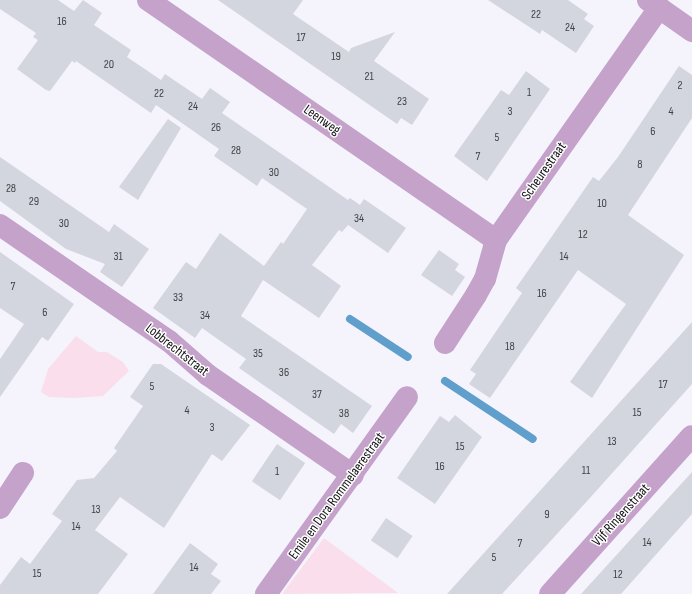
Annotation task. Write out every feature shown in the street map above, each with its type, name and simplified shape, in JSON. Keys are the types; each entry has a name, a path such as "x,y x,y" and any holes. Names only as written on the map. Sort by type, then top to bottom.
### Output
{"street":[{"name":"Leenweg","path":"148,0 496,240"},
{"name":"Scheurestraat","path":"444,343 476,295 484,278 496,240 654,4"},
{"path":"654,4 692,31"},
{"name":"Lobbrechtstraat","path":"0,225 163,337 208,375 353,475"},
{"name":"Emile en Dora Rommelaerestraat","path":"266,594 353,475 407,397"},
{"name":"Vijf Ringenstraat","path":"550,594 692,436"},
{"path":"0,508 23,473"}],"shaded area":[{"path":"76,336 98,352 107,352 123,362 129,371 103,396 74,398 49,397 41,392 48,369"},
{"path":"324,538 398,593 282,594"}],"building":[{"path":"0,0 58,0 74,11 83,0 102,13 94,25 131,50 127,57 161,80 165,74 202,99 210,88 230,102 222,113 348,200 350,198 360,205 364,199 406,228 388,253 348,225 342,232 339,230 312,265 341,286 319,318 263,280 241,316 372,406 353,433 341,424 334,434 239,368 246,359 202,328 195,338 153,308 186,262 196,269 220,233 264,266 281,242 283,244 307,209 262,178 257,186 214,156 219,149 156,105 151,113 76,61 75,63 72,61 50,91 46,90 17,69 38,40 33,37 36,33 0,9"},
{"path":"218,0 303,0 293,14 349,52 351,48 395,32 374,61 429,99 412,125 401,118 397,124"},
{"path":"488,0 568,0 588,14 584,19 594,26 576,53 542,30 540,34"},
{"path":"679,66 692,75 692,118 628,215 684,255 592,398 570,382 626,304 578,270 490,398 469,384 476,374 470,370 522,293 516,288 593,177 599,181 618,157"},
{"path":"526,71 550,89 487,181 454,156 501,90 509,95"},
{"path":"168,119 181,128 138,200 119,187"},
{"path":"0,157 109,232 114,224 149,249 122,287 100,272 105,264 66,249 0,201"},
{"path":"439,250 459,264 455,270 465,277 452,296 421,275"},
{"path":"0,252 74,304 48,341 42,337 0,397 0,359 24,324 0,308"},
{"path":"692,322 692,384 589,499 502,594 447,594"},
{"path":"153,364 161,364 250,425 222,461 212,454 164,528 120,497 95,530 128,554 98,594 0,594 0,585 21,557 30,564 62,521 52,514 77,480 94,478 117,451 114,448 143,406 130,397"},
{"path":"455,415 482,437 435,504 397,478 440,416 449,422"},
{"path":"277,444 305,463 280,500 252,481"},
{"path":"692,472 692,514 621,594 581,594"},
{"path":"386,518 413,536 397,558 371,540"},
{"path":"190,543 218,564 211,574 221,581 211,594 153,594"}],"waterway":[{"path":"350,319 408,357"},
{"path":"445,381 533,439"}]}
